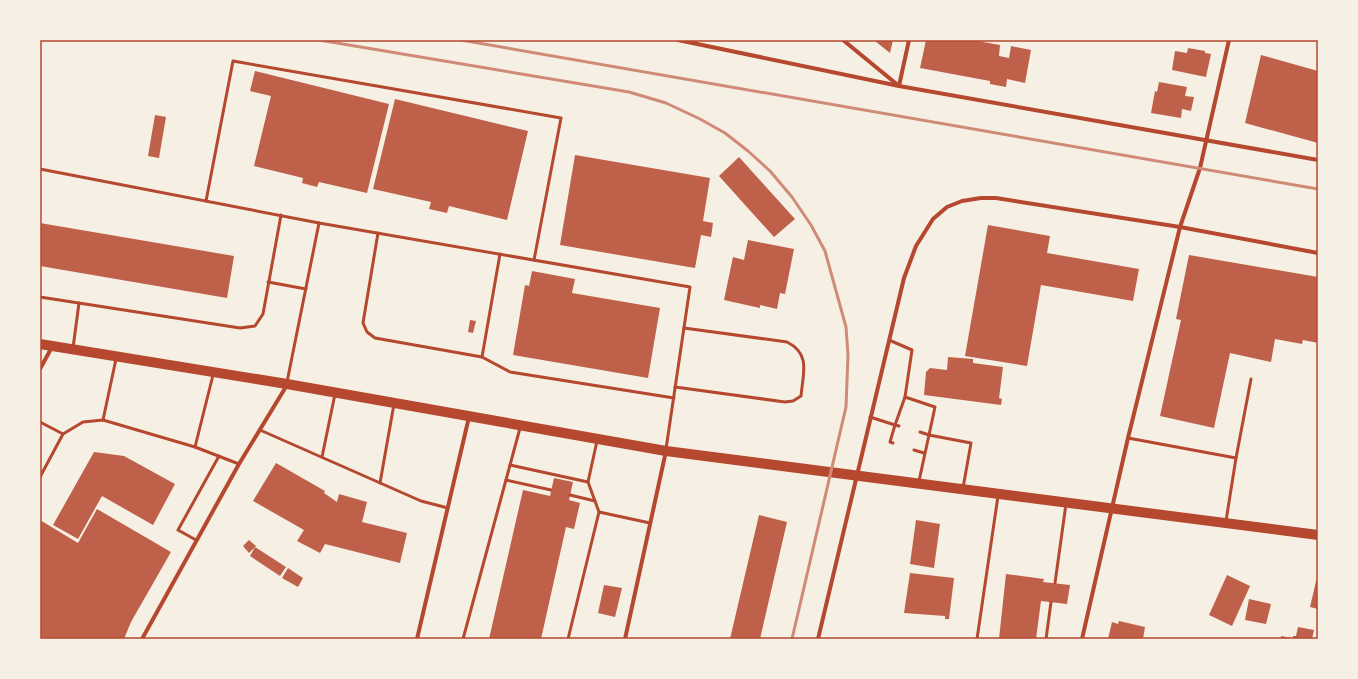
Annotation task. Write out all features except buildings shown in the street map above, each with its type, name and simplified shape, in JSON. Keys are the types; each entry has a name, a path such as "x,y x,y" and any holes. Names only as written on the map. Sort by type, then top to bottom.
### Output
{"main road":[{"path":"40,344 287,384 666,451 1318,535"}],"street":[{"path":"678,40 899,86 1318,160"},
{"path":"843,40 899,86"},
{"path":"899,86 909,40"},
{"path":"1082,639 1110,509 1180,227 1200,168 1229,40"},
{"path":"818,639 904,278 916,246 933,219 947,207 962,201 996,198 1180,227 1318,253"},
{"path":"40,369 52,347"},
{"path":"142,639 239,464 287,384"},
{"path":"417,639 469,417"},
{"path":"625,639 666,451"}],"lane":[{"path":"206,201 233,61 561,118 534,260"},
{"path":"40,169 319,223 690,287 666,451"},
{"path":"40,297 240,328 255,326 263,314 281,215"},
{"path":"287,384 319,223"},
{"path":"378,233 363,323 367,332 375,338 482,356 510,372 674,398"},
{"path":"482,356 500,254"},
{"path":"268,282 306,290"},
{"path":"73,350 79,303"},
{"path":"676,387 785,402 793,401 801,396 804,360 797,348 787,342 684,328"},
{"path":"888,340 912,350 905,397 897,426 890,442 893,443"},
{"path":"103,420 116,357"},
{"path":"195,447 213,372"},
{"path":"1226,524 1236,458 1251,379"},
{"path":"322,457 335,393"},
{"path":"905,397 935,407 924,453 919,484"},
{"path":"380,483 394,404"},
{"path":"870,417 897,426"},
{"path":"40,478 62,434 84,422 103,420 195,447 239,464"},
{"path":"40,422 62,434"},
{"path":"463,639 520,426"},
{"path":"260,430 421,501 448,508"},
{"path":"920,432 971,443 962,490"},
{"path":"1128,438 1236,458"},
{"path":"568,639 599,512 588,482 597,439"},
{"path":"914,450 924,453"},
{"path":"196,540 178,530 219,456"},
{"path":"510,465 588,482"},
{"path":"506,480 551,490"},
{"path":"977,639 998,494"},
{"path":"570,495 595,500"},
{"path":"1054,583 1066,503"},
{"path":"599,512 650,523"},
{"path":"1046,639 1051,602"}],"railway":[{"path":"319,40 629,92 666,103 725,133 770,171 792,197 811,225 825,251 846,327 848,355 846,407 792,639"},
{"path":"461,40 1318,189"}]}
